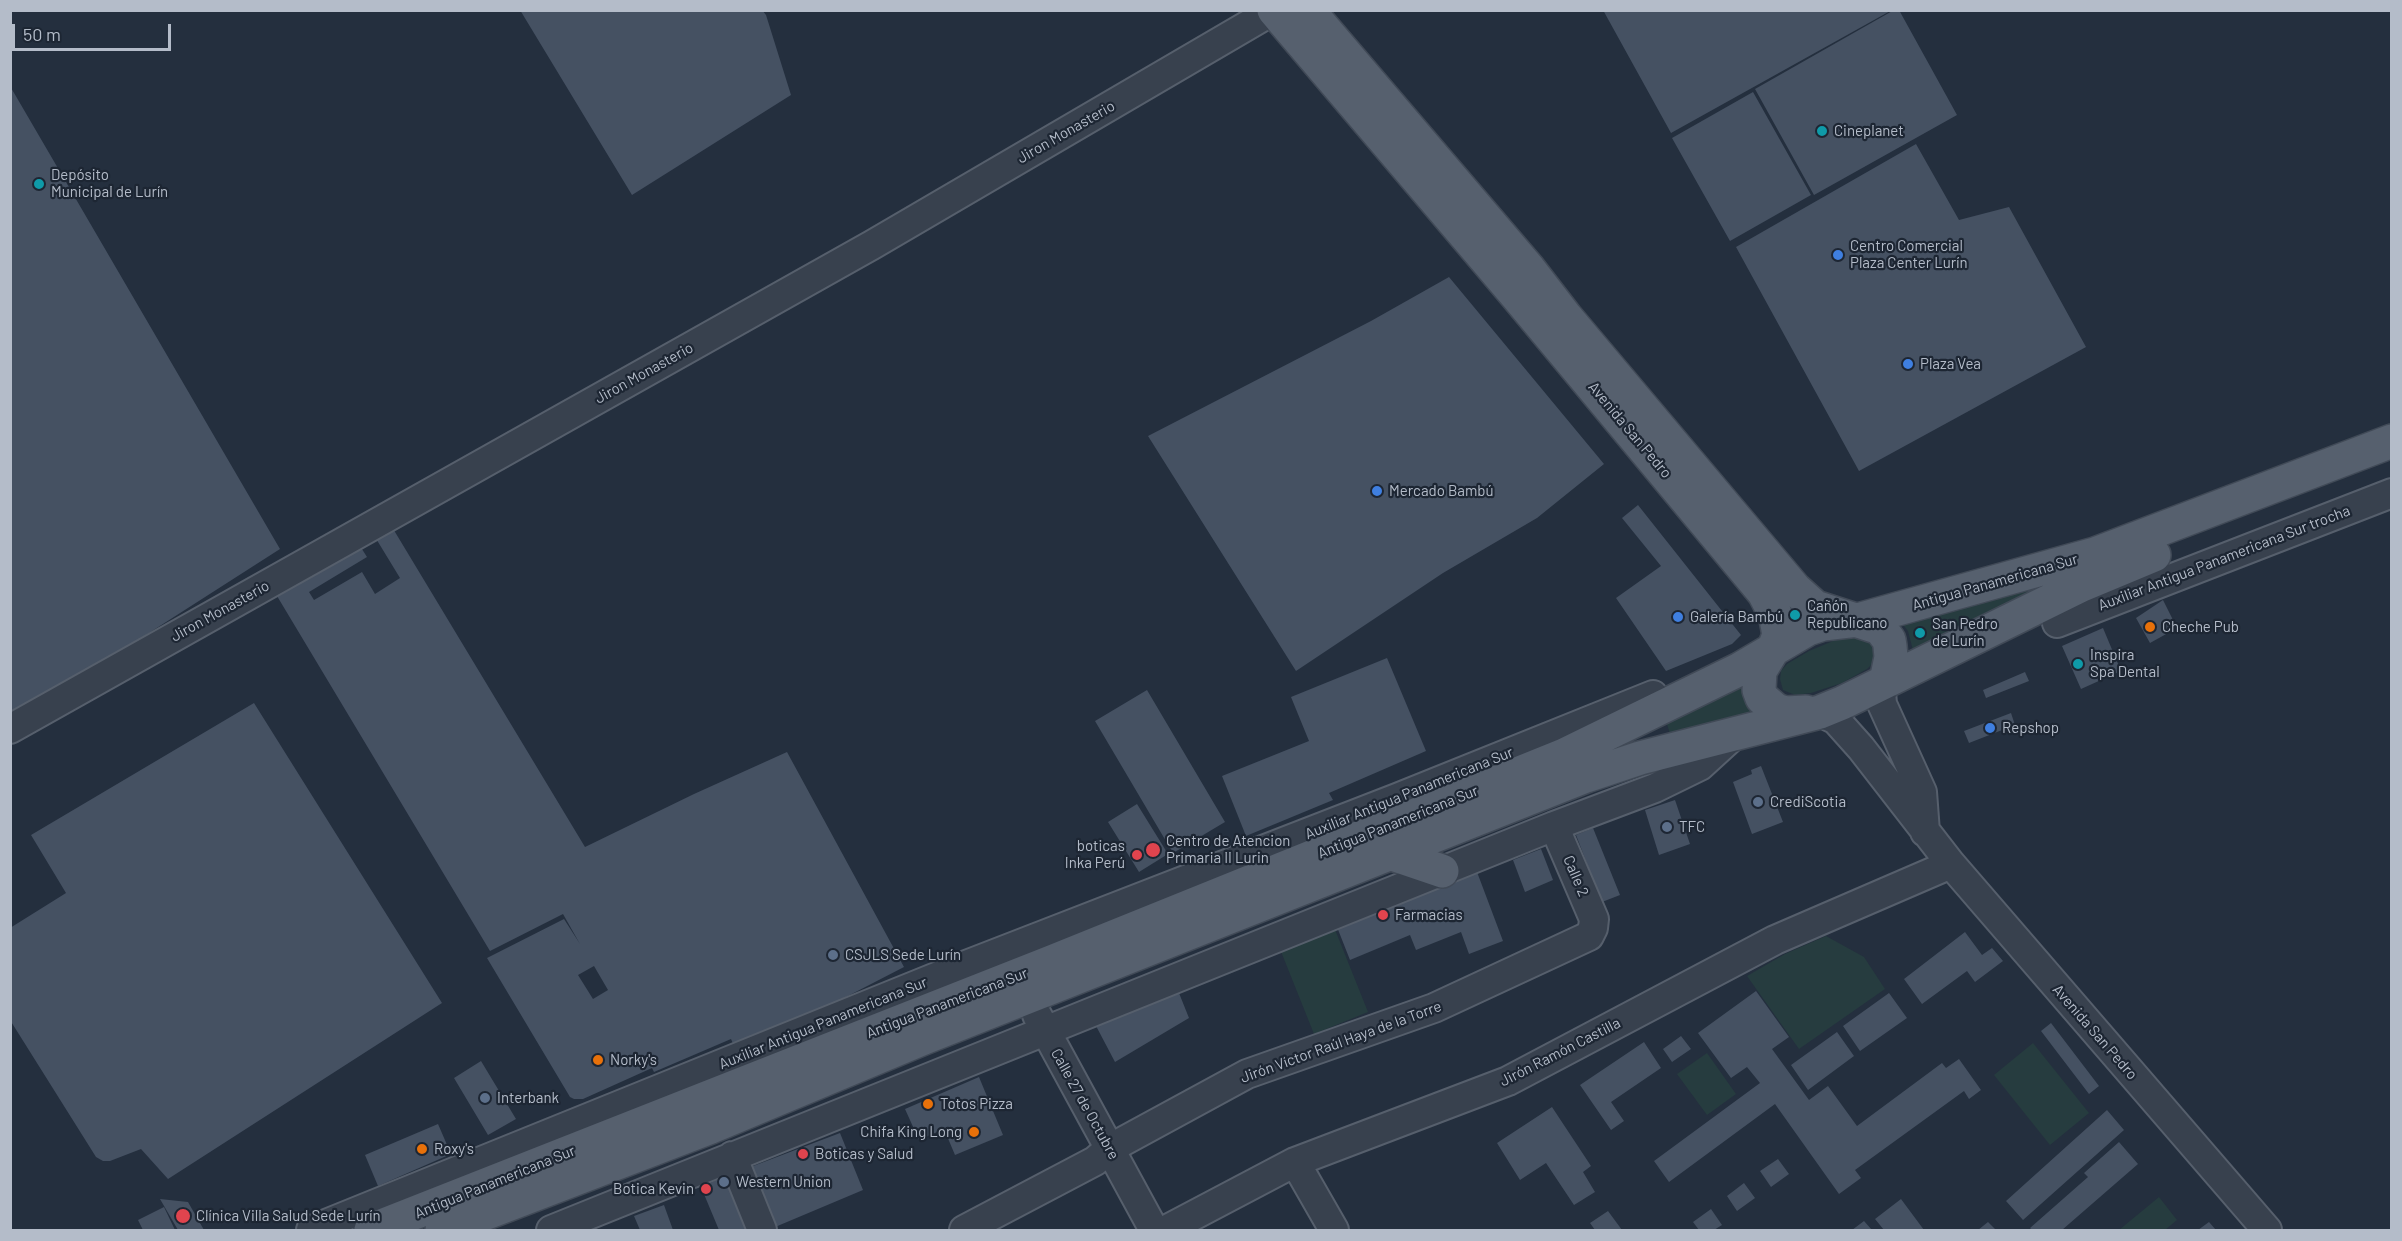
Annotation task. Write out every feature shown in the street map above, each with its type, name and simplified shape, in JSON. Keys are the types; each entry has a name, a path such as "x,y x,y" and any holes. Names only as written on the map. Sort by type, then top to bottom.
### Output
{"main road":[{"name":"Avenida San Pedro","path":"1274,10 1525,304 1771,603 1779,635 1760,671 1758,681 1762,698 1769,705 1785,713 1820,712"},
{"name":"Avenida San Pedro","path":"1308,10 1529,269 1574,326 1795,589 1815,607 1880,628 1889,640 1891,657 1886,681"},
{"name":"Antigua Panamericana Sur","path":"442,1230 711,1127 924,1038 1022,987 1564,755 1740,669 1808,629 1823,624 1858,620 2095,554 2391,441"},
{"name":"Antigua Panamericana Sur","path":"371,1230 1022,987 1389,854 1586,776 1640,758 1820,712 1858,696 2082,585 2169,549 2391,465"},
{"path":"1389,854 1442,871"}],"street":[{"name":"Jiron Monasterio","path":"10,729 872,244 1274,10"},
{"name":"Auxiliar Antigua Panamericana Sur trocha","path":"2057,623 2391,493"},
{"name":"Auxiliar Antigua Panamericana Sur","path":"311,1230 961,967 1397,798 1715,669 1740,669"},
{"name":"Avenida San Pedro","path":"1886,681 1881,691 1882,704 1922,792 1925,832"},
{"name":"Avenida San Pedro","path":"1820,712 1836,720 1855,741 1951,864 2267,1230"},
{"path":"551,1230 1554,826 1655,788 1700,766 1735,734"},
{"name":"Calle 2","path":"1554,826 1594,919 1593,928"},
{"name":"Jirón Ramón Castilla","path":"1166,1230 1295,1162 1508,1081 1775,940 1951,864"},
{"name":"Jirón Víctor Raúl Haya de la Torre","path":"964,1230 1095,1161 1110,1149 1247,1074 1434,1008 1589,936 1593,928"},
{"name":"Calle 27 de Octubre","path":"1022,987 1154,1230"},
{"path":"732,1156 762,1230"},
{"path":"1295,1162 1334,1230"}],"green space":[{"path":"2071,577 1915,658 1908,631 1900,621"},
{"path":"1855,636 1876,643 1875,661 1867,669 1842,683 1811,693 1795,695 1783,690 1780,679 1781,671 1787,664 1833,641"},
{"path":"1744,677 1758,715 1671,737 1666,721"},
{"path":"1334,927 1368,1012 1314,1034 1280,949"},
{"path":"1826,936 1864,957 1885,989 1799,1049 1747,976 1785,954"},
{"path":"2033,1043 2089,1113 2050,1145 1994,1075"},
{"path":"1707,1053 1736,1094 1707,1115 1677,1074"},
{"path":"2159,1197 2177,1220 2165,1230 2119,1230"}],"building":[{"path":"520,10 762,10 766,15 791,95 632,195"},
{"path":"1603,10 1892,10 1671,133"},
{"path":"1894,10 1899,10 1957,115 1814,195 1755,89"},
{"path":"10,86 280,549 10,722"},
{"path":"1753,92 1811,195 1730,241 1672,138"},
{"path":"1916,144 1959,220 2009,207 2086,347 1859,471 1736,247"},
{"name":"Mercado Bambú","path":"1449,277 1604,464 1537,518 1443,573 1296,671 1148,436 1371,321"},
{"name":"Galería Bambú","path":"1638,505 1741,635 1732,644 1666,671 1616,598 1661,566 1622,518"},
{"path":"392,527 585,847 787,752 904,967 813,1014 735,1048 731,1039 654,1072 652,1068 583,1099 570,1097 487,958 564,919 580,944 563,914 490,951 277,596 360,546 367,557 309,592 314,600 362,572 375,594 400,578 375,537","holes":["594,966 608,990 593,999 578,975"]},
{"path":"2163,600 2177,628 2150,643 2136,618"},
{"path":"2103,628 2121,671 2081,689 2062,646"},
{"path":"1387,658 1426,751 1329,793 1333,800 1246,836 1222,776 1309,741 1291,697"},
{"path":"2025,672 2029,681 1986,698 1983,690"},
{"path":"1147,690 1225,822 1173,853 1095,721"},
{"path":"254,703 442,1003 168,1179 141,1149 110,1161 103,1161 96,1157 10,1020 10,928 66,893 31,835"},
{"name":"Repshop","path":"2011,713 2015,725 1969,743 1964,731"},
{"name":"CrediScotia","path":"1761,766 1783,822 1752,834 1733,782 1752,774 1751,770"},
{"name":"TFC","path":"1675,800 1690,844 1659,855 1645,810"},
{"path":"1137,804 1168,854 1139,872 1108,822"},
{"path":"1593,828 1620,895 1602,902 1576,835"},
{"path":"1541,849 1553,880 1525,892 1513,860"},
{"path":"1477,872 1503,941 1469,954 1461,932 1416,950 1410,935 1350,960 1337,927"},
{"path":"1965,932 1982,955 1992,948 2003,961 1975,982 1967,971 1922,1004 1904,979"},
{"path":"1756,991 1789,1037 1772,1049 1809,1100 1828,1086 1857,1126 1942,1063 1946,1068 1959,1059 1981,1090 1969,1099 1964,1091 1855,1170 1861,1178 1839,1194 1775,1104 1669,1182 1654,1161 1760,1083 1747,1067 1731,1078 1698,1033"},
{"path":"1179,993 1189,1018 1115,1062 1095,1024"},
{"path":"1889,993 1907,1018 1860,1051 1843,1026"},
{"path":"2051,1023 2099,1086 2089,1094 2041,1031"},
{"path":"1837,1032 1854,1056 1808,1090 1791,1065"},
{"path":"1681,1036 1691,1049 1672,1062 1663,1049"},
{"path":"1644,1042 1661,1068 1611,1102 1624,1121 1611,1130 1580,1085"},
{"name":"Interbank","path":"481,1061 516,1119 488,1135 454,1078"},
{"path":"979,1077 1003,1135 955,1155 944,1129 919,1140 905,1109"},
{"path":"1552,1107 1591,1166 1583,1172 1595,1192 1574,1205 1546,1163 1520,1180 1497,1143"},
{"path":"2107,1110 2124,1130 2023,1220 2006,1201"},
{"path":"438,1124 451,1154 378,1186 365,1155"},
{"path":"840,1133 863,1190 768,1230 748,1168"},
{"path":"2119,1142 2138,1164 2062,1230 2032,1230 2030,1228 2088,1177 2084,1173"},
{"path":"1778,1159 1789,1174 1771,1187 1760,1171"},
{"path":"726,1176 748,1230 719,1230 701,1187"},
{"path":"1744,1183 1755,1198 1737,1211 1727,1196"},
{"name":"Clínica Villa Salud Sede Lurín","path":"160,1199 188,1202 204,1230 178,1230"},
{"path":"1901,1199 1924,1230 1884,1230 1875,1219"},
{"path":"664,1205 673,1230 640,1230 634,1216"},
{"path":"164,1207 175,1230 143,1230 138,1220"},
{"path":"1711,1209 1722,1225 1714,1230 1699,1230 1693,1222"},
{"path":"1608,1211 1622,1230 1595,1230 1590,1223"},
{"path":"1864,1221 1872,1230 1852,1230"},
{"path":"1988,1222 1996,1230 1978,1230"},
{"path":"2209,1222 2216,1230 2198,1230"}],"place":[{"name":"Cineplanet","path":"1822,131"},
{"name":"Depósito Municipal de Lurín","path":"39,184"},
{"name":"Centro Comercial Plaza Center Lurín","path":"1838,255"},
{"name":"Plaza Vea","path":"1908,364"},
{"name":"Mercado Bambú","path":"1377,491"},
{"name":"Cañón Republicano","path":"1795,615"},
{"name":"Galería Bambú","path":"1678,617"},
{"name":"Cheche Pub","path":"2150,627"},
{"name":"San Pedro de Lurín","path":"1920,633"},
{"name":"Inspira Spa Dental","path":"2078,664"},
{"name":"Repshop","path":"1990,728"},
{"name":"CrediScotia","path":"1758,802"},
{"name":"TFC","path":"1667,827"},
{"name":"Centro de Atencion Primaria II Lurin","path":"1153,850"},
{"name":"boticas Inka Perú","path":"1137,855"},
{"name":"Farmacias","path":"1383,915"},
{"name":"CSJLS Sede Lurín","path":"833,955"},
{"name":"Norky's","path":"598,1060"},
{"name":"Interbank","path":"485,1098"},
{"name":"Totos Pizza","path":"928,1104"},
{"name":"Chifa King Long","path":"974,1132"},
{"name":"Roxy's","path":"422,1149"},
{"name":"Boticas y Salud","path":"803,1154"},
{"name":"Western Union","path":"724,1182"},
{"name":"Botica Kevin","path":"706,1189"},
{"name":"Clínica Villa Salud Sede Lurín","path":"183,1216"}]}
